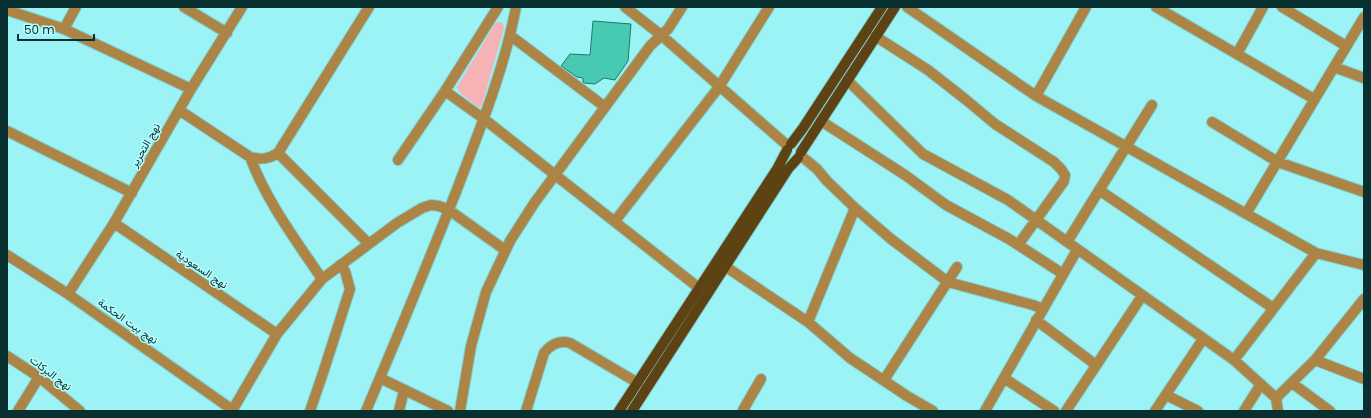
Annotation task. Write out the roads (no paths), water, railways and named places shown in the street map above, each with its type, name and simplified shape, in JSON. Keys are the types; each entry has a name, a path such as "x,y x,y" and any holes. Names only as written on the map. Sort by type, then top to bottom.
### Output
{"main road":[{"path":"619,411 777,169 789,147 804,128 882,7"},
{"path":"632,411 788,169 800,155 895,7"},
{"path":"789,147 787,154 790,158 795,159 800,155"}],"street":[{"path":"64,29 76,7"},
{"path":"184,7 227,33"},
{"name":"نهج التحرير","path":"68,294 114,223 191,89 242,7"},
{"path":"179,110 250,156 259,159 272,157 278,154 369,7"},
{"path":"398,160 445,91 498,7"},
{"path":"366,411 449,210 484,119 510,36 516,7"},
{"path":"625,7 661,35 789,147"},
{"path":"460,411 471,346 486,292 505,250 531,207 650,46 668,29 682,7"},
{"path":"615,221 719,87 769,7"},
{"path":"907,7 1036,96 1316,253 1364,266"},
{"path":"1036,96 1086,7"},
{"path":"1156,7 1314,99"},
{"path":"1237,54 1263,7"},
{"path":"1282,7 1346,46"},
{"path":"7,10 64,29 191,89"},
{"path":"1246,214 1364,17"},
{"path":"510,36 604,107"},
{"path":"876,36 928,70 995,124 1054,162 1065,174 1064,181 1018,245"},
{"path":"1334,66 1364,78"},
{"path":"848,80 924,154 1008,200 1234,360 1276,398 1278,411"},
{"path":"445,91 484,119 699,288"},
{"path":"1067,242 1152,105"},
{"path":"821,121 905,175 946,205 1018,245 1063,274"},
{"path":"1212,122 1278,162 1364,192"},
{"path":"7,131 132,193"},
{"path":"278,154 369,244"},
{"path":"800,155 817,169 827,181 855,208 891,239 948,282 1043,309"},
{"path":"250,156 258,178 268,197 284,224 322,278"},
{"path":"1099,190 1273,308"},
{"path":"233,411 277,334 322,278 397,223 422,208 431,205 449,210 505,250"},
{"path":"808,322 855,208"},
{"name":"نهج السعودية","path":"114,223 277,334"},
{"path":"985,411 1077,250"},
{"path":"1234,360 1316,253"},
{"name":"نهج بيت الحكمة","path":"7,255 68,294 233,411"},
{"path":"310,411 350,289 345,272 340,264"},
{"path":"726,267 808,322 850,358 933,411"},
{"path":"884,380 957,267"},
{"path":"1066,411 1142,296"},
{"path":"1276,398 1315,360 1364,299"},
{"path":"1036,320 1096,366"},
{"path":"1155,411 1203,339"},
{"path":"526,411 544,353 555,343 564,341 570,342 638,383"},
{"name":"نهج البركات","path":"7,356 39,377 80,411"},
{"path":"1315,360 1364,379"},
{"path":"18,411 39,377"},
{"path":"380,378 448,411"},
{"path":"1004,378 1054,411"},
{"path":"743,411 761,379"},
{"path":"1292,382 1330,411"},
{"path":"1244,411 1261,384"},
{"path":"399,411 404,390"},
{"path":"1166,395 1198,411"}]}
